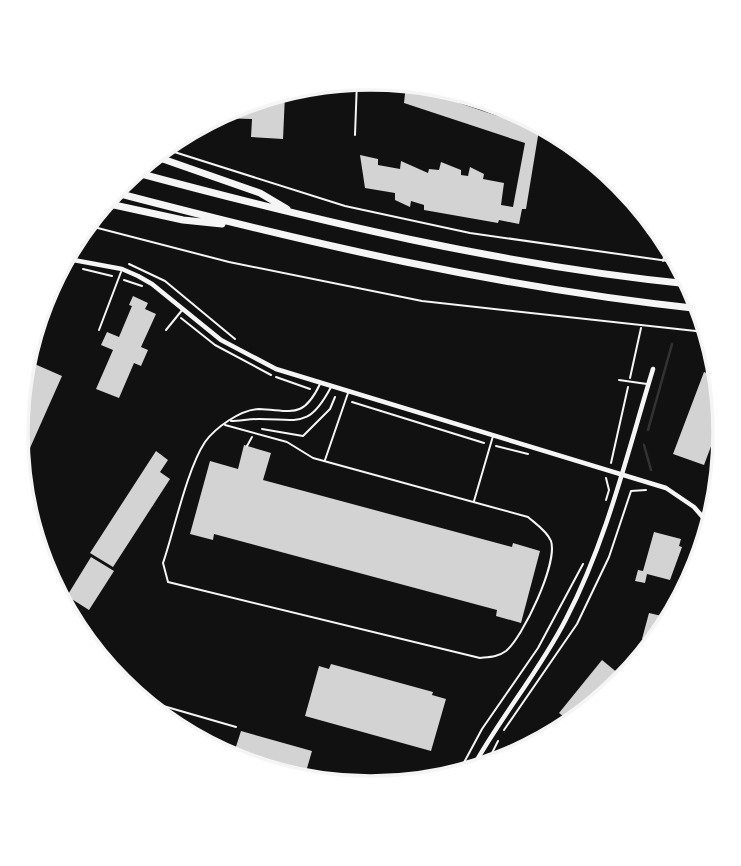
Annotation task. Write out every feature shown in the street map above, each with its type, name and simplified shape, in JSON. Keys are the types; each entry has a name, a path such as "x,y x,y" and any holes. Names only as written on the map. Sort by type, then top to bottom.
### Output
{"highway":[{"path":"163,160 260,193 297,215"},
{"path":"145,175 297,215 500,256 678,282"},
{"path":"124,195 247,227 496,281 689,307"},
{"path":"114,206 183,220 247,227"}],"street":[{"path":"75,260 122,270 152,284 221,340 248,356 348,393 666,488 694,507 702,517"},
{"path":"480,757 567,619 597,550 623,474 653,369"}],"lane":[{"path":"355,135 357,91"},
{"path":"99,330 122,270"},
{"path":"166,330 183,309"},
{"path":"619,380 648,384"},
{"path":"225,425 287,442 325,461 528,517 547,534 552,544 547,577 516,641 504,653 480,658 168,582 163,563 206,442 225,425 230,421 245,411 295,411 313,399 320,384"},
{"path":"230,421 288,423 308,418 319,408 331,387"},
{"path":"325,461 348,393"},
{"path":"474,502 493,435"},
{"path":"163,706 236,727"}],"path":[{"path":"176,151 345,206 471,233 667,261"},
{"path":"96,228 229,262 422,301 697,331"},
{"path":"123,263 165,281 237,340"},
{"path":"606,502 609,490 606,477 641,326"},
{"path":"247,446 263,427 303,436 330,409 335,397"},
{"path":"628,495 638,489 653,491"},
{"path":"464,762 504,694 538,648 585,560"}],"building":[{"path":"405,92 451,100 506,119 538,134 526,209 522,209 519,224 424,210 424,205 411,201 410,207 395,200 395,193 365,188 360,155 378,159 378,165 400,169 401,161 428,173 429,169 439,170 441,162 461,170 461,175 468,176 470,167 484,174 483,179 504,183 501,205 513,207 525,143 404,103"},
{"path":"285,101 283,139 251,137 252,119 236,119"},
{"path":"133,296 148,303 145,309 156,314 141,347 148,350 141,366 134,363 119,398 96,389 113,350 101,345 107,332 119,337 132,306 129,305"},
{"path":"35,364 62,376 29,451 29,411"},
{"path":"704,372 707,373 713,433 704,465 673,454"},
{"path":"244,445 271,453 263,480 512,547 513,543 540,551 521,623 496,616 497,610 214,534 213,540 190,534 210,461 238,469"},
{"path":"156,451 168,460 160,472 170,479 113,567 90,553"},
{"path":"654,532 681,539 679,546 682,547 670,580 647,574 645,583 635,581 638,570 643,571"},
{"path":"91,557 114,571 89,610 71,599 68,594"},
{"path":"649,613 660,616 644,639"},
{"path":"602,660 616,672 579,705 563,716 559,713"},
{"path":"331,664 433,692 432,695 446,699 431,751 305,716 319,666 329,669"},
{"path":"241,731 312,751 307,769 236,748"}],"waterway":[{"path":"648,430 672,344"},
{"path":"644,445 651,470"}]}
